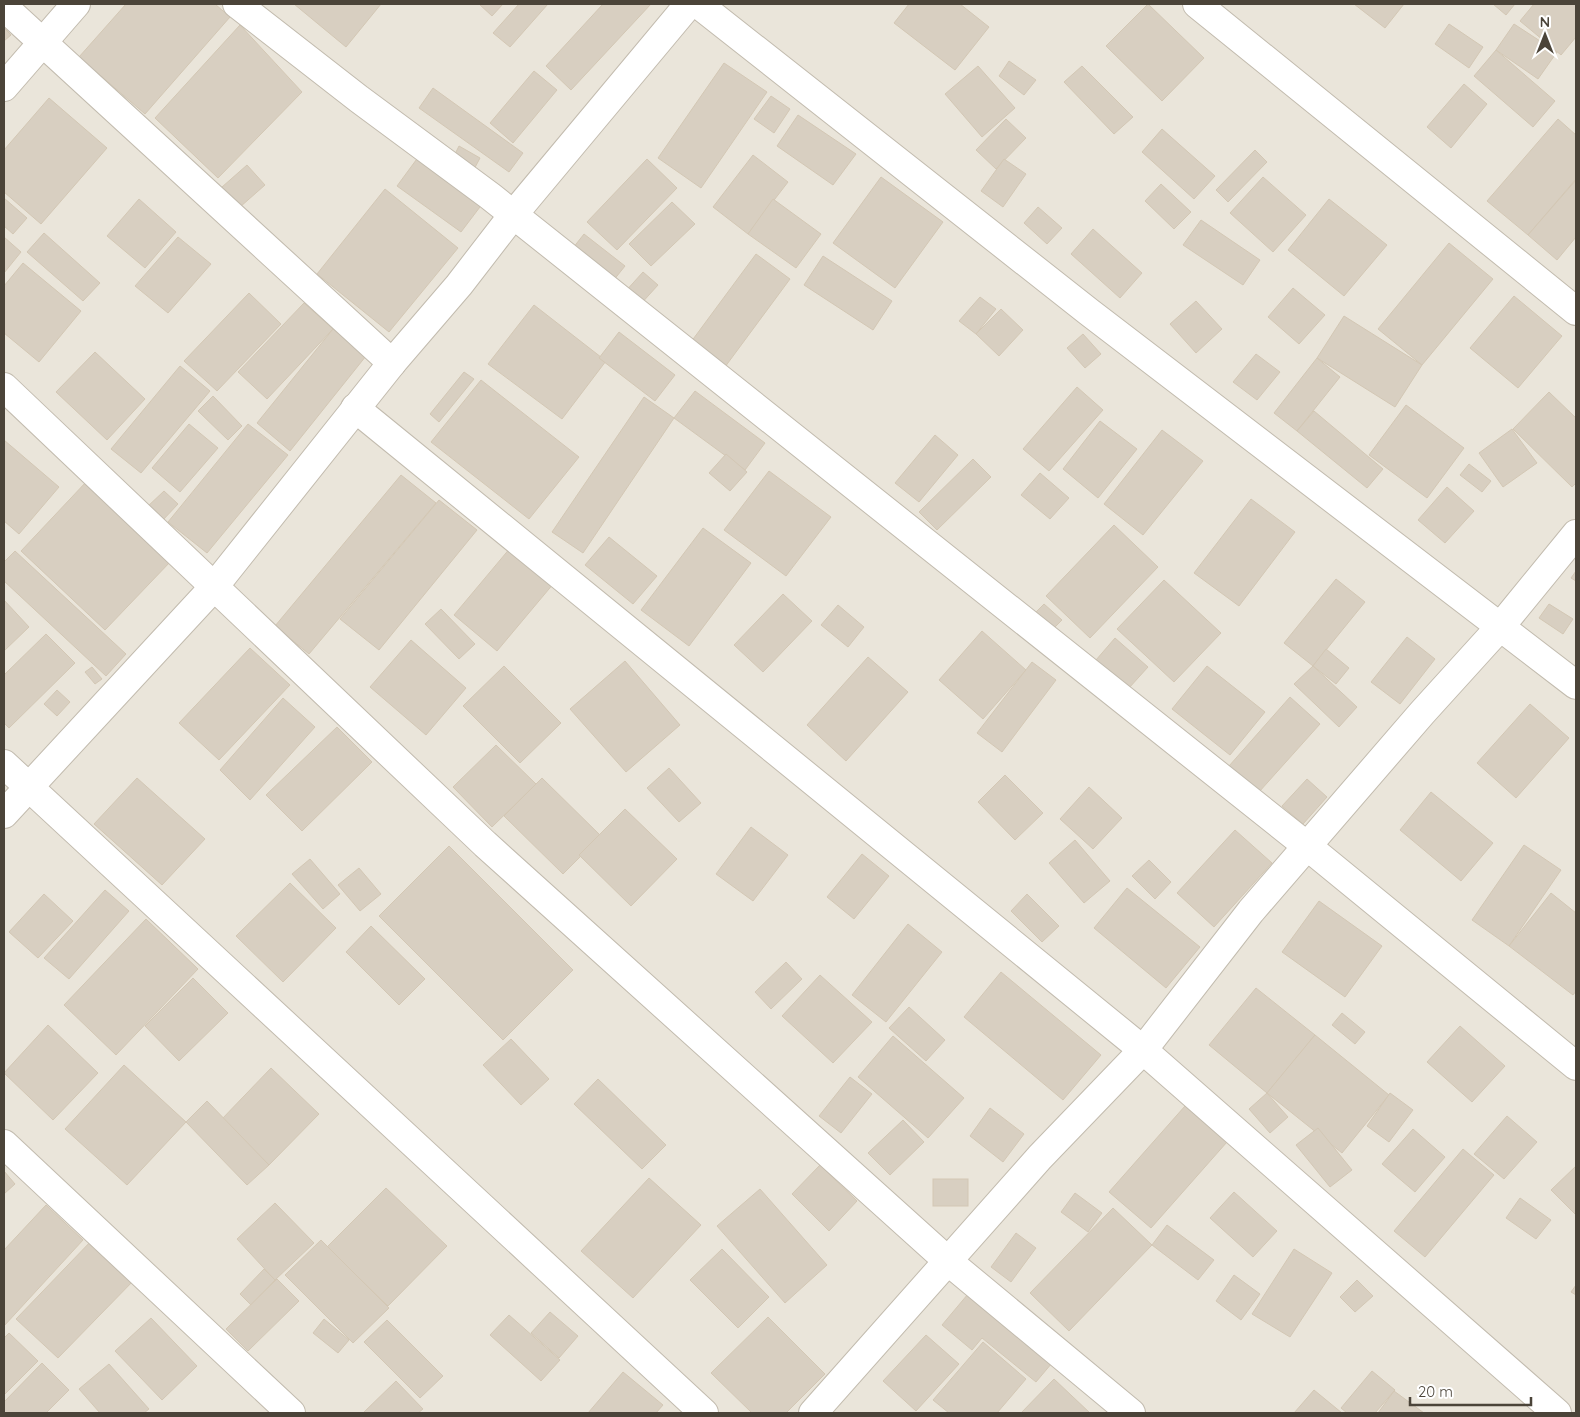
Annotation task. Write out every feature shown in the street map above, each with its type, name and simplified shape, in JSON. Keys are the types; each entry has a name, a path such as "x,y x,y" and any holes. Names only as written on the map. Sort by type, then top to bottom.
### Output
{"street":[{"path":"4,87 76,4"},
{"path":"237,4 513,215 1307,846 1576,1066"},
{"path":"4,814 213,588 392,362 459,285 513,215 689,4"},
{"path":"698,4 1089,312 1576,685"},
{"path":"1197,4 1576,311"},
{"path":"4,6 42,43 392,362"},
{"path":"4,387 213,588 485,844 949,1262 1131,1413"},
{"path":"355,408 1143,1050 1557,1413"},
{"path":"813,1413 949,1262 1040,1157 1143,1050 1251,911 1500,626 1576,534"},
{"path":"4,764 704,1413"},
{"path":"4,1144 291,1413"}],"shaded area":[{"path":"4,4 1576,4 1576,1413 4,1413"}],"building":[{"path":"126,4 215,4 230,17 145,114 79,57"},
{"path":"294,4 381,4 346,47"},
{"path":"479,4 503,4 492,16"},
{"path":"519,4 548,4 510,47 493,33"},
{"path":"603,4 651,4 571,90 546,66"},
{"path":"909,4 960,4 989,27 955,70 894,23"},
{"path":"1148,4 1204,58 1162,101 1106,46"},
{"path":"1354,4 1404,4 1385,28"},
{"path":"1493,4 1515,4 1506,15"},
{"path":"1534,4 1576,4 1576,37 1561,55 1520,21"},
{"path":"1449,24 1483,47 1469,68 1435,44"},
{"path":"1514,24 1557,52 1538,79 1496,50"},
{"path":"240,25 302,92 218,178 155,118"},
{"path":"4,28 11,35 4,41"},
{"path":"1496,50 1555,101 1533,127 1474,76"},
{"path":"1009,61 1036,80 1024,95 999,76"},
{"path":"724,63 767,92 701,188 658,158"},
{"path":"978,66 1015,108 982,137 945,94"},
{"path":"1082,66 1133,117 1114,134 1064,82"},
{"path":"534,71 557,90 513,143 490,123"},
{"path":"1464,84 1487,104 1451,148 1427,127"},
{"path":"433,88 523,153 509,172 419,108"},
{"path":"771,96 790,109 774,133 754,119"},
{"path":"49,98 107,148 41,224 4,192 4,150"},
{"path":"798,115 856,154 833,185 777,146"},
{"path":"1006,119 1026,138 996,169 976,150"},
{"path":"1558,119 1576,135 1576,179 1528,235 1487,201"},
{"path":"1162,129 1215,176 1194,199 1142,152"},
{"path":"459,146 480,158 472,173 451,162"},
{"path":"1255,150 1267,162 1228,202 1216,190"},
{"path":"422,152 486,199 461,232 397,186"},
{"path":"753,155 788,182 748,234 713,207"},
{"path":"647,159 677,188 617,250 587,222"},
{"path":"1004,159 1026,174 1003,207 981,191"},
{"path":"247,165 265,185 240,207 222,187"},
{"path":"881,177 943,222 895,288 833,243"},
{"path":"1263,177 1306,215 1273,252 1230,213"},
{"path":"1576,180 1576,237 1557,260 1528,235"},
{"path":"1161,184 1191,212 1174,229 1145,201"},
{"path":"385,189 458,248 389,332 317,274"},
{"path":"4,198 27,218 13,234 4,226"},
{"path":"139,199 176,232 145,268 107,236"},
{"path":"773,199 821,234 796,268 748,234"},
{"path":"1329,199 1387,245 1344,296 1288,250"},
{"path":"672,202 695,224 651,266 629,244"},
{"path":"1038,207 1062,228 1047,244 1024,223"},
{"path":"1201,220 1260,260 1243,285 1183,245"},
{"path":"1093,229 1142,273 1120,298 1071,254"},
{"path":"44,233 100,283 83,301 27,252"},
{"path":"584,234 625,266 613,281 573,248"},
{"path":"4,237 21,252 4,273"},
{"path":"178,237 211,264 168,313 135,286"},
{"path":"1449,243 1493,279 1422,365 1378,329"},
{"path":"756,254 790,279 722,371 688,346"},
{"path":"823,256 892,301 873,330 804,285"},
{"path":"23,263 81,311 39,362 4,333 4,286"},
{"path":"643,272 658,285 639,306 624,293"},
{"path":"1293,288 1325,315 1299,344 1268,317"},
{"path":"249,293 281,324 217,391 184,361"},
{"path":"1514,296 1562,336 1518,388 1470,348"},
{"path":"980,297 996,309 976,334 959,321"},
{"path":"1196,301 1222,329 1196,353 1170,324"},
{"path":"304,303 333,329 267,399 238,372"},
{"path":"534,305 606,361 562,419 488,364"},
{"path":"1001,309 1023,330 999,356 976,334"},
{"path":"1344,316 1422,365 1395,407 1317,358"},
{"path":"333,329 366,356 290,451 257,423"},
{"path":"619,332 675,375 655,401 599,358"},
{"path":"1083,334 1101,354 1085,368 1067,348"},
{"path":"95,352 145,399 107,440 56,392"},
{"path":"1256,354 1280,372 1257,400 1233,382"},
{"path":"1317,358 1340,377 1297,431 1274,413"},
{"path":"180,366 210,391 141,473 111,449"},
{"path":"464,372 474,379 439,422 430,414"},
{"path":"481,380 579,457 529,519 431,442"},
{"path":"1077,387 1103,410 1049,471 1023,449"},
{"path":"695,391 765,443 745,470 674,418"},
{"path":"1549,392 1576,418 1576,483 1572,487 1513,429"},
{"path":"213,396 242,426 228,440 198,411"},
{"path":"644,397 674,418 583,553 552,532"},
{"path":"1406,405 1464,448 1427,498 1369,455"},
{"path":"1314,411 1383,469 1367,488 1297,431"},
{"path":"1100,421 1137,449 1098,498 1063,469"},
{"path":"189,424 218,448 180,492 152,468"},
{"path":"248,424 288,455 207,553 168,522"},
{"path":"1512,429 1537,463 1503,487 1479,453"},
{"path":"1162,430 1203,461 1143,535 1104,504"},
{"path":"935,435 958,455 919,502 895,483"},
{"path":"4,440 59,487 19,534 4,521"},
{"path":"726,454 747,472 730,491 709,473"},
{"path":"973,459 991,477 937,530 919,512"},
{"path":"1469,464 1491,481 1482,492 1460,475"},
{"path":"769,471 831,517 786,576 724,530"},
{"path":"1040,473 1069,498 1050,519 1021,495"},
{"path":"401,475 436,503 309,654 275,626"},
{"path":"87,481 171,561 105,630 21,551"},
{"path":"1447,487 1474,511 1445,543 1418,520"},
{"path":"164,491 178,504 162,521 147,507"},
{"path":"1251,499 1295,532 1239,606 1194,573"},
{"path":"439,500 477,530 379,650 340,619"},
{"path":"1114,525 1158,567 1090,638 1046,596"},
{"path":"703,528 751,563 689,646 641,610"},
{"path":"609,537 657,576 633,604 585,565"},
{"path":"511,547 554,583 497,651 454,615"},
{"path":"15,551 126,654 106,676 4,581 4,562"},
{"path":"1576,571 1576,581 1571,578"},
{"path":"1336,579 1365,602 1313,666 1284,643"},
{"path":"1164,580 1221,633 1174,682 1117,629"},
{"path":"783,594 812,621 763,672 734,645"},
{"path":"4,600 29,627 4,651"},
{"path":"1044,604 1062,620 1052,630 1034,614"},
{"path":"1549,604 1573,619 1563,634 1539,618"},
{"path":"838,605 864,627 848,647 821,625"},
{"path":"441,609 475,644 459,659 425,624"},
{"path":"982,631 1026,670 983,719 939,680"},
{"path":"46,634 75,663 9,728 4,723 4,675"},
{"path":"1407,637 1435,659 1400,704 1371,682"},
{"path":"1115,638 1148,667 1129,688 1096,660"},
{"path":"411,640 466,688 426,735 370,687"},
{"path":"250,648 290,685 219,760 179,723"},
{"path":"1326,649 1349,668 1336,684 1313,666"},
{"path":"868,657 908,692 846,761 807,725"},
{"path":"625,661 680,725 626,772 570,709"},
{"path":"1032,662 1056,680 1002,752 977,733"},
{"path":"504,666 561,723 520,763 463,706"},
{"path":"1207,666 1265,712 1230,755 1172,709"},
{"path":"1313,666 1357,707 1339,727 1294,684"},
{"path":"92,667 102,679 95,684 85,672"},
{"path":"57,690 70,702 57,716 44,704"},
{"path":"1290,697 1320,724 1259,792 1229,766"},
{"path":"283,698 315,727 250,800 220,770"},
{"path":"1530,704 1569,738 1516,798 1477,763"},
{"path":"337,727 372,762 302,831 266,795"},
{"path":"496,745 536,784 492,827 453,787"},
{"path":"669,768 701,803 679,822 647,788"},
{"path":"1005,775 1043,813 1015,840 978,802"},
{"path":"137,778 205,839 162,885 94,824"},
{"path":"542,778 601,836 563,874 504,816"},
{"path":"1307,779 1327,797 1303,824 1282,806"},
{"path":"1089,787 1122,818 1093,849 1060,819"},
{"path":"1431,792 1493,843 1461,881 1400,830"},
{"path":"625,809 677,859 631,906 579,855"},
{"path":"751,827 788,855 753,901 716,874"},
{"path":"1235,830 1272,863 1214,927 1177,893"},
{"path":"1075,840 1110,881 1084,903 1049,863"},
{"path":"1524,845 1561,870 1509,946 1472,920"},
{"path":"449,846 573,970 503,1040 379,916"},
{"path":"862,854 889,876 854,919 827,897"},
{"path":"310,859 340,894 323,909 292,874"},
{"path":"1149,860 1171,882 1155,899 1132,876"},
{"path":"359,868 381,894 360,911 338,885"},
{"path":"290,883 336,928 283,982 236,936"},
{"path":"1127,888 1200,947 1166,988 1094,928"},
{"path":"105,890 129,911 69,979 44,958"},
{"path":"1551,893 1576,913 1576,991 1573,995 1509,946"},
{"path":"44,894 73,921 38,958 9,932"},
{"path":"1027,894 1059,926 1042,942 1011,911"},
{"path":"1319,901 1382,946 1345,997 1282,952"},
{"path":"146,919 198,969 116,1055 64,1005"},
{"path":"908,924 942,952 886,1022 852,995"},
{"path":"371,926 425,979 399,1005 346,952"},
{"path":"786,962 802,979 771,1009 755,992"},
{"path":"1001,972 1101,1055 1063,1100 964,1017"},
{"path":"820,975 872,1022 833,1063 782,1016"},
{"path":"193,978 228,1013 179,1061 145,1026"},
{"path":"1256,988 1315,1035 1267,1093 1209,1045"},
{"path":"909,1007 945,1040 926,1061 889,1028"},
{"path":"1342,1013 1365,1032 1355,1044 1332,1025"},
{"path":"48,1025 98,1073 53,1120 4,1073"},
{"path":"1460,1026 1505,1066 1472,1102 1427,1062"},
{"path":"1315,1035 1389,1095 1342,1153 1267,1093"},
{"path":"893,1036 964,1098 928,1138 858,1077"},
{"path":"511,1039 549,1079 521,1105 483,1065"},
{"path":"124,1065 186,1122 127,1185 65,1129"},
{"path":"271,1068 319,1114 269,1165 221,1120"},
{"path":"850,1077 872,1094 841,1133 819,1116"},
{"path":"598,1079 666,1145 642,1169 574,1104"},
{"path":"1267,1093 1288,1117 1270,1133 1249,1109"},
{"path":"1390,1093 1413,1110 1389,1142 1367,1126"},
{"path":"207,1101 269,1165 247,1185 186,1122"},
{"path":"1185,1106 1227,1142 1151,1228 1109,1192"},
{"path":"990,1108 1024,1134 1003,1162 970,1136"},
{"path":"1507,1116 1537,1142 1504,1179 1474,1154"},
{"path":"903,1120 924,1142 890,1175 868,1153"},
{"path":"1318,1128 1352,1170 1330,1187 1296,1145"},
{"path":"1413,1129 1445,1157 1415,1192 1382,1164"},
{"path":"1463,1149 1494,1175 1425,1257 1394,1231"},
{"path":"820,1165 857,1201 829,1231 792,1194"},
{"path":"1576,1166 1576,1215 1551,1190"},
{"path":"4,1171 15,1184 4,1194"},
{"path":"649,1178 701,1225 633,1298 581,1251"},
{"path":"933,1179 968,1179 968,1206 933,1206"},
{"path":"386,1188 447,1246 388,1306 327,1247"},
{"path":"760,1189 827,1265 785,1303 717,1226"},
{"path":"1234,1192 1277,1231 1253,1257 1210,1218"},
{"path":"1075,1193 1102,1213 1088,1232 1061,1212"},
{"path":"1520,1198 1551,1220 1536,1239 1506,1218"},
{"path":"275,1203 314,1243 275,1280 237,1239"},
{"path":"46,1205 83,1240 4,1326 4,1250"},
{"path":"1113,1208 1152,1245 1069,1331 1030,1293"},
{"path":"1167,1225 1214,1260 1198,1280 1152,1245"},
{"path":"1016,1233 1036,1248 1011,1282 991,1267"},
{"path":"94,1238 136,1278 58,1358 16,1319"},
{"path":"321,1240 389,1308 353,1343 285,1275"},
{"path":"722,1249 769,1297 738,1328 690,1280"},
{"path":"1294,1249 1332,1273 1290,1337 1252,1314"},
{"path":"264,1269 275,1280 251,1305 240,1294"},
{"path":"1234,1275 1260,1294 1241,1320 1216,1301"},
{"path":"277,1279 299,1301 248,1351 226,1329"},
{"path":"1357,1280 1373,1296 1355,1312 1340,1297"},
{"path":"1576,1285 1576,1295 1571,1292"},
{"path":"968,1294 1052,1363 1036,1382 982,1338 972,1350 942,1325"},
{"path":"550,1312 578,1336 559,1358 531,1333"},
{"path":"509,1315 560,1360 541,1381 490,1335"},
{"path":"768,1317 825,1374 786,1413 752,1413 711,1373"},
{"path":"151,1318 197,1366 162,1400 115,1351"},
{"path":"324,1319 349,1340 338,1353 313,1333"},
{"path":"387,1320 443,1376 420,1398 364,1342"},
{"path":"9,1333 38,1361 4,1395 4,1338"},
{"path":"926,1335 959,1364 916,1411 883,1381"},
{"path":"983,1342 1026,1379 997,1413 949,1413 933,1400"},
{"path":"42,1363 69,1390 46,1413 4,1413 4,1402"},
{"path":"109,1364 149,1409 144,1413 100,1413 79,1389"},
{"path":"1372,1371 1395,1390 1375,1413 1347,1413 1341,1408"},
{"path":"623,1372 663,1405 656,1413 588,1413"},
{"path":"1054,1379 1090,1413 1021,1413"},
{"path":"396,1381 423,1409 418,1413 363,1413"},
{"path":"1314,1390 1342,1413 1294,1413"},
{"path":"1394,1391 1424,1413 1378,1413"}]}
